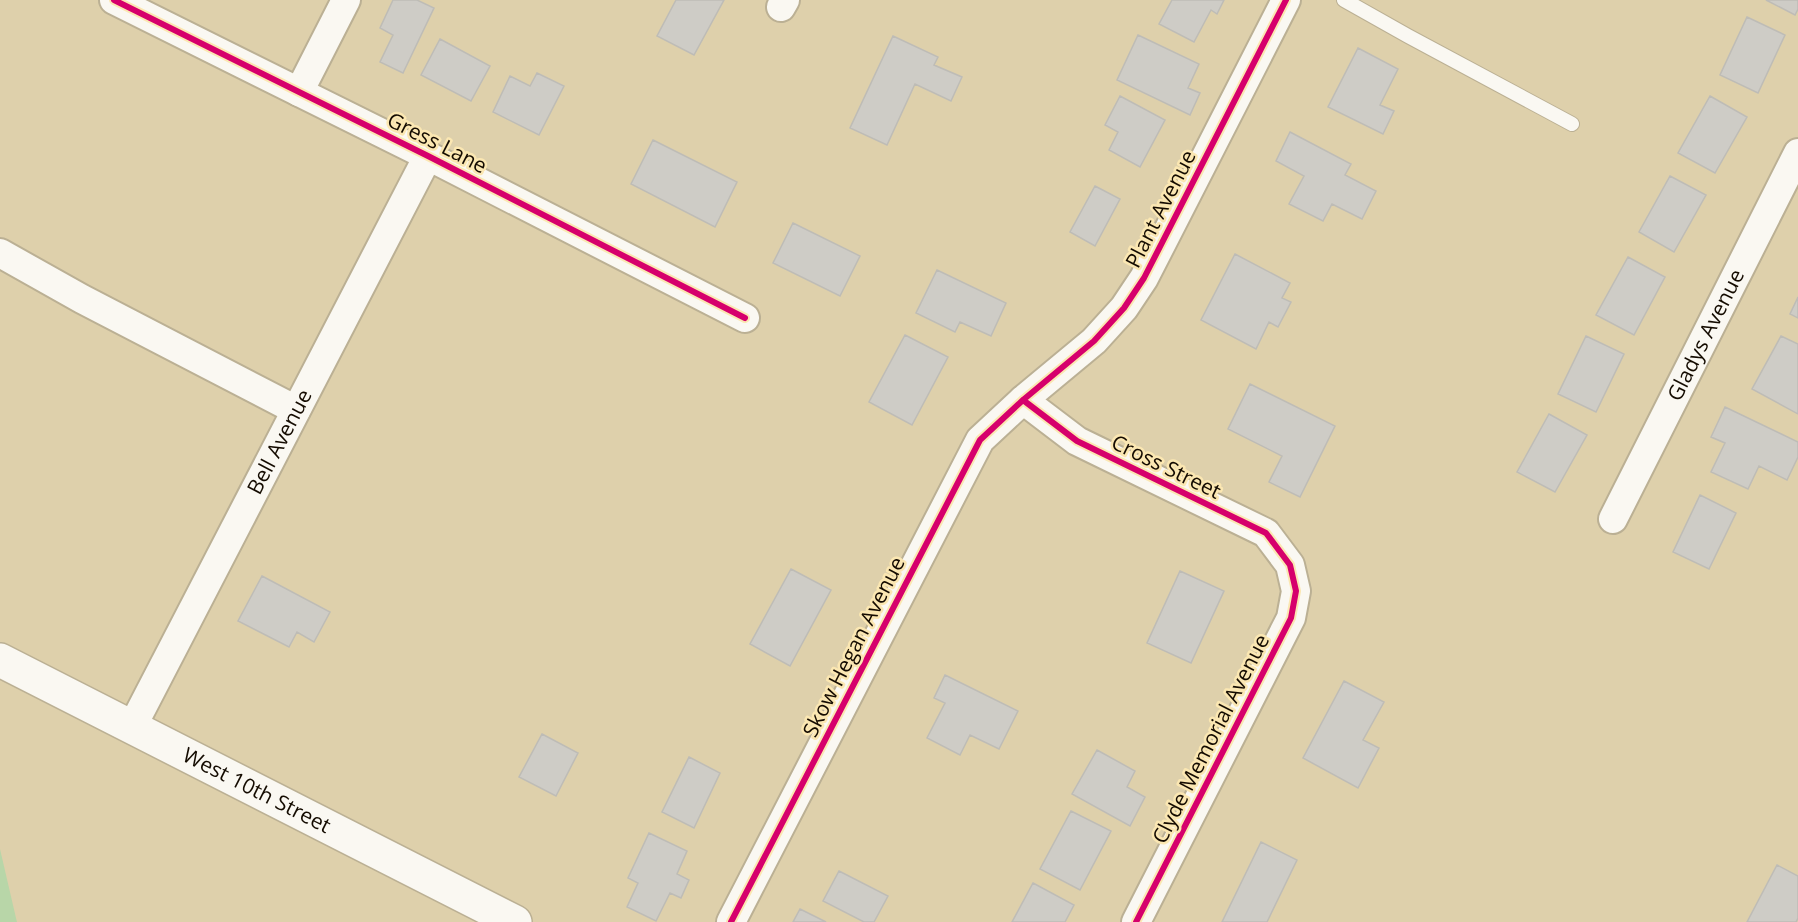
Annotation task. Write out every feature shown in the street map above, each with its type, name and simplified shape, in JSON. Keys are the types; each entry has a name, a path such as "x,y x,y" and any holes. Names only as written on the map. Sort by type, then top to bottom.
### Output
{"street":[{"name":"Gress Lane","path":"114,0 428,156 745,318"},
{"path":"299,92 346,0"},
{"name":"Plant Avenue","path":"1023,400 1094,341 1124,308 1134,293 1150,267 1286,0"},
{"name":"Gladys Avenue","path":"1613,519 1798,153"},
{"name":"Bell Avenue","path":"132,727 428,156"},
{"path":"0,253 92,304 296,410"},
{"name":"Cross Street","path":"1023,400 1077,441 1266,533 1290,565"},
{"name":"Skow Hegan Avenue","path":"731,922 980,440 1023,400"},
{"name":"Clyde Memorial Avenue","path":"1136,922 1291,618 1296,591 1290,565"},
{"name":"West 10th Street","path":"0,660 515,922"}],"lane":[{"path":"1344,0 1572,124"}],"green space":[{"path":"0,849 16,918 17,922 0,922"}],"building":[{"path":"393,0 417,0 434,8 403,73 380,62 393,35 380,28"},
{"path":"676,0 724,0 694,55 657,36"},
{"path":"1172,0 1224,0 1217,14 1211,10 1194,42 1159,24"},
{"path":"1766,0 1798,0 1798,9 1795,15"},
{"path":"1747,17 1785,35 1758,93 1720,75"},
{"path":"1138,35 1199,64 1188,88 1200,93 1190,115 1117,80"},
{"path":"893,36 938,57 934,65 962,77 951,101 915,84 887,145 850,128"},
{"path":"440,39 490,66 471,101 421,75"},
{"path":"1358,48 1398,69 1380,105 1394,111 1383,134 1328,107"},
{"path":"537,73 564,86 539,135 493,112 510,76 530,86"},
{"path":"1120,96 1165,120 1140,167 1109,150 1118,132 1105,125"},
{"path":"1710,96 1747,117 1715,173 1678,153"},
{"path":"1290,132 1351,164 1345,175 1376,191 1362,219 1332,204 1323,221 1289,204 1304,176 1276,161"},
{"path":"653,140 737,182 715,227 631,184"},
{"path":"1670,176 1706,195 1674,252 1639,232"},
{"path":"1095,186 1120,199 1095,246 1070,232"},
{"path":"793,223 860,256 840,296 773,263"},
{"path":"1235,254 1290,283 1282,298 1291,302 1278,327 1269,322 1256,349 1201,320"},
{"path":"1628,257 1665,277 1634,335 1596,315"},
{"path":"937,270 1006,303 991,336 960,322 955,332 916,313"},
{"path":"1798,297 1798,318 1790,314"},
{"path":"905,335 948,357 912,425 869,402"},
{"path":"1586,336 1624,354 1596,412 1558,394"},
{"path":"1781,336 1798,344 1798,414 1752,389"},
{"path":"1250,384 1335,426 1300,497 1269,482 1282,456 1228,429"},
{"path":"1725,407 1798,442 1798,457 1787,480 1759,466 1748,489 1711,472 1725,443 1711,437"},
{"path":"1549,414 1587,435 1555,492 1517,472"},
{"path":"1700,495 1736,513 1709,569 1673,552"},
{"path":"791,569 831,590 790,666 750,644"},
{"path":"1180,571 1224,591 1191,663 1147,643"},
{"path":"262,576 330,612 314,642 297,632 289,647 238,621"},
{"path":"945,675 1018,711 999,749 970,735 960,755 927,738 945,703 934,698"},
{"path":"1344,681 1384,702 1363,740 1379,748 1358,788 1303,758"},
{"path":"542,734 578,753 556,796 519,777"},
{"path":"1097,750 1135,771 1127,787 1145,797 1130,826 1072,794"},
{"path":"689,757 720,773 694,828 662,812"},
{"path":"1071,811 1111,831 1080,890 1040,869"},
{"path":"649,833 687,851 677,874 689,880 681,898 670,893 656,921 627,907 638,883 628,878"},
{"path":"1261,842 1297,860 1267,922 1222,922"},
{"path":"1777,865 1798,876 1798,918 1796,922 1747,922"},
{"path":"839,871 888,896 874,922 864,922 823,901"},
{"path":"1033,883 1074,905 1065,922 1012,922"},
{"path":"800,909 826,922 793,922"}],"cycle path":[{"path":"114,0 428,156 745,318"},
{"path":"731,922 980,440 1023,400 1094,341 1124,308 1144,278 1286,0"},
{"path":"1023,400 1077,441 1266,533 1290,565 1296,591 1291,618 1136,922"}]}
